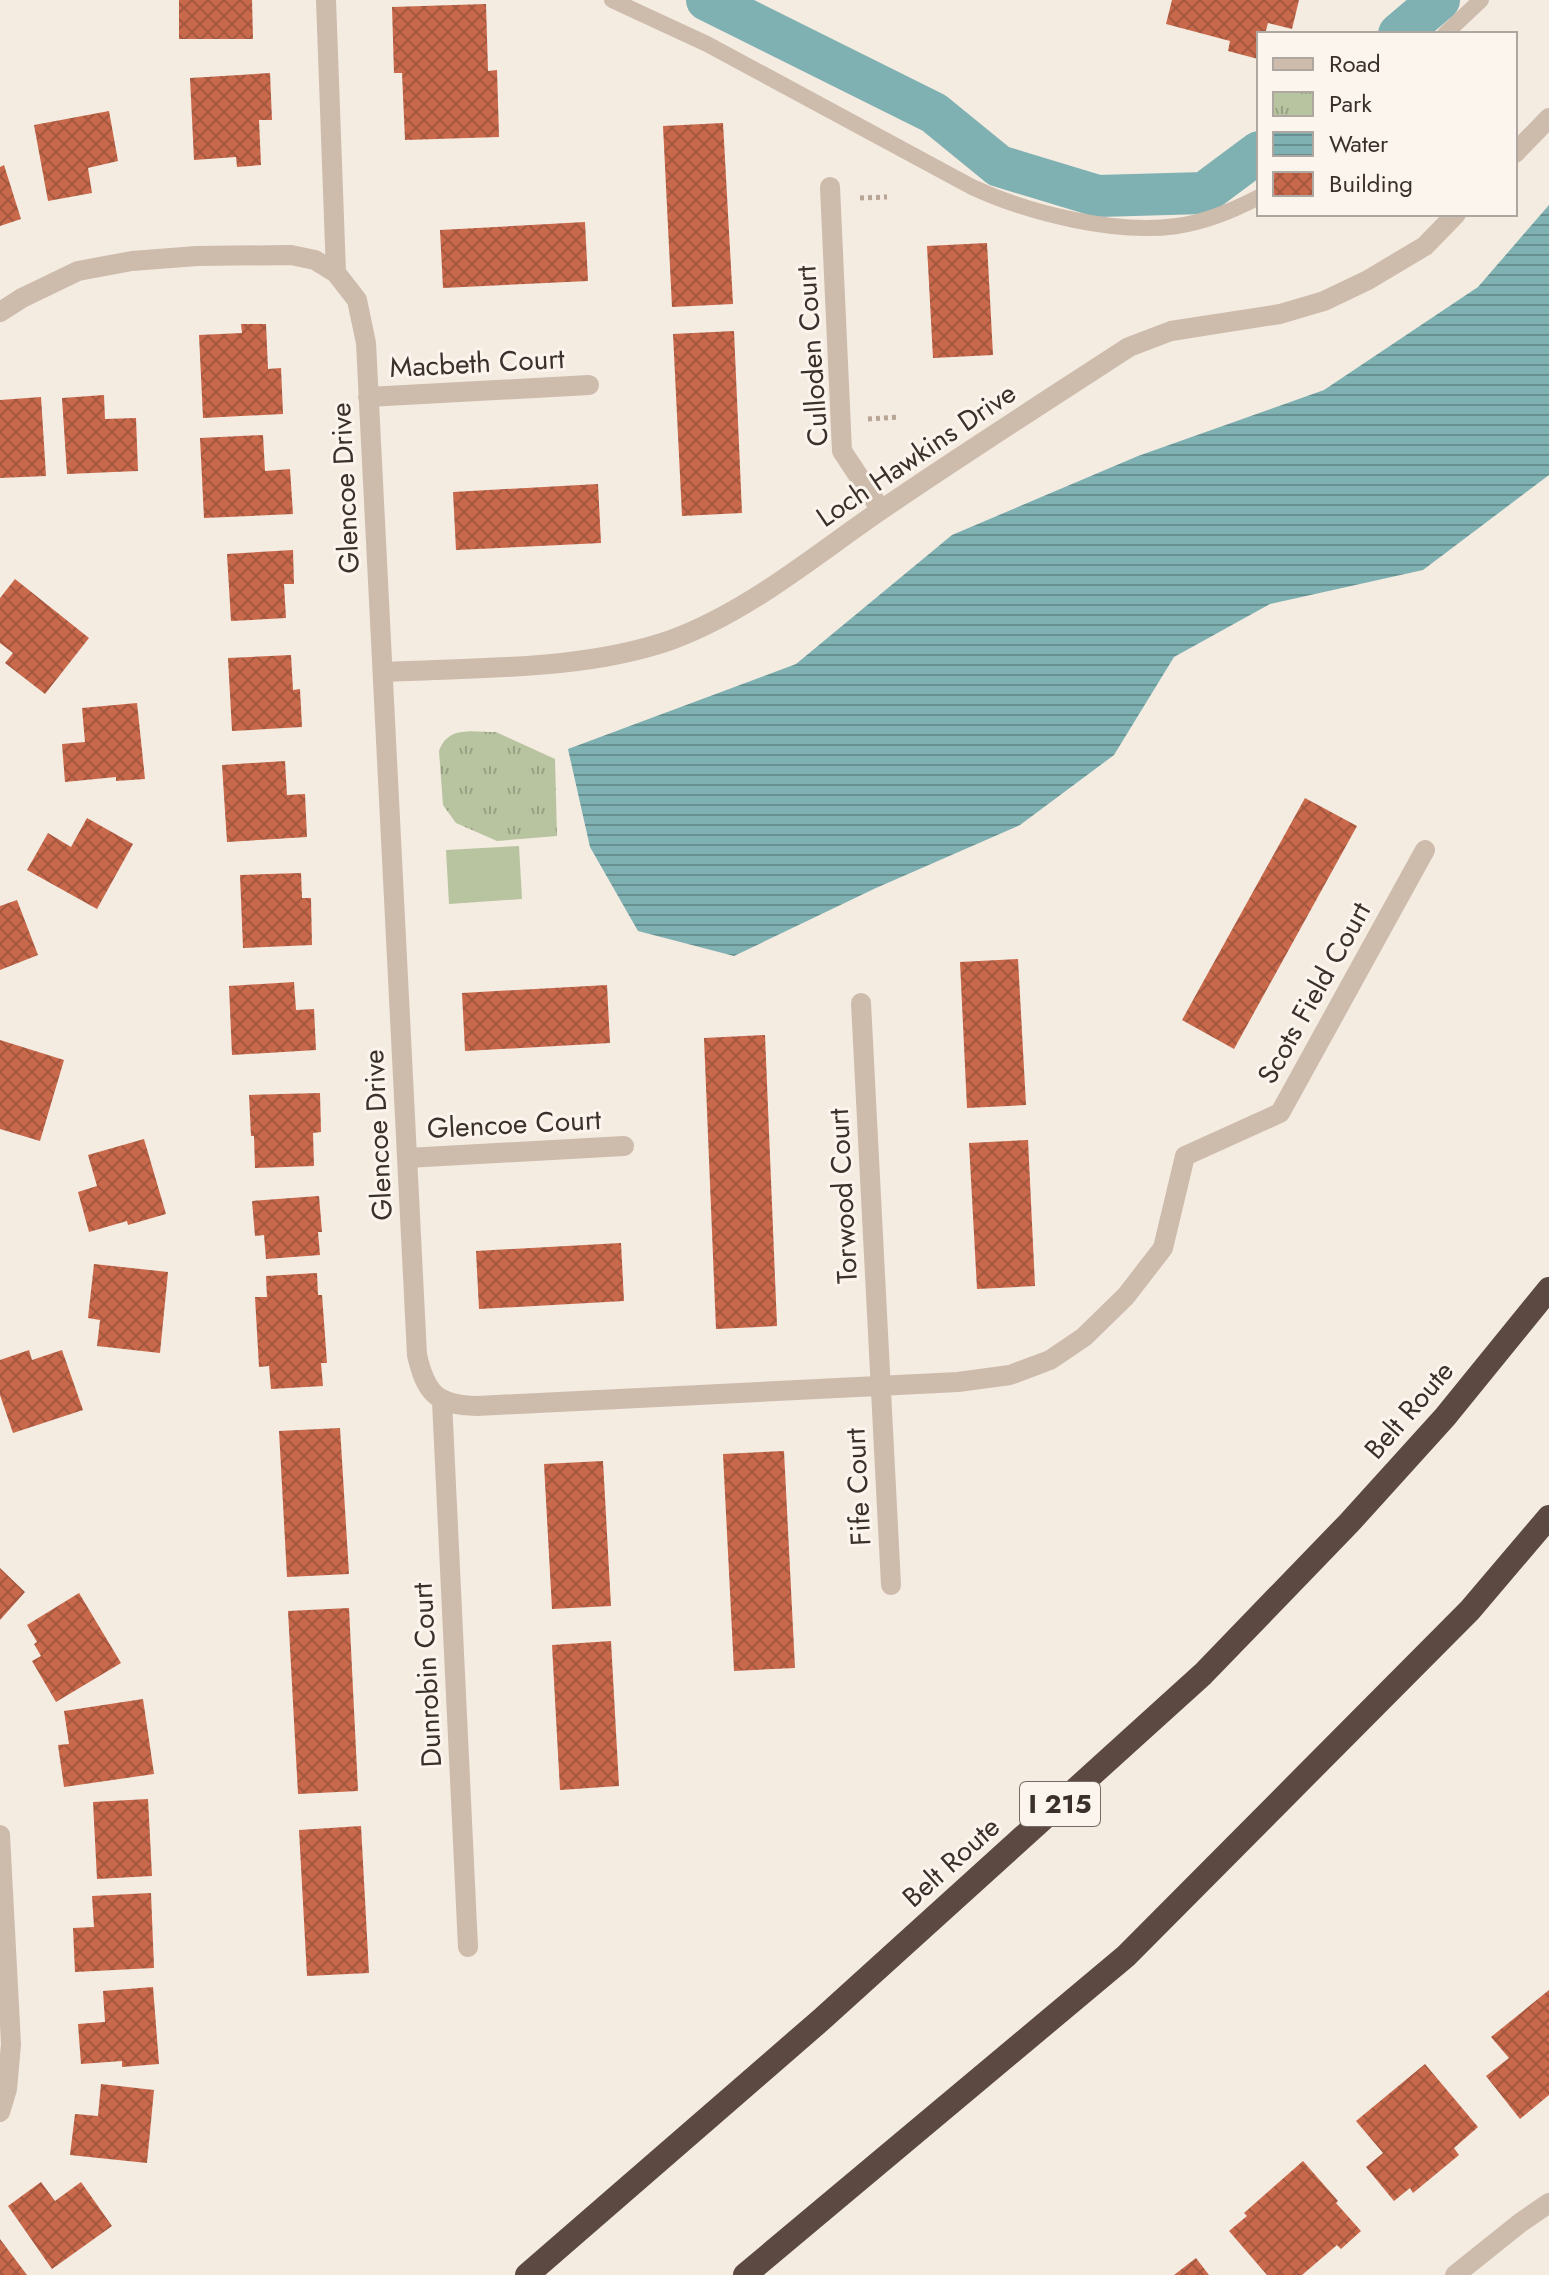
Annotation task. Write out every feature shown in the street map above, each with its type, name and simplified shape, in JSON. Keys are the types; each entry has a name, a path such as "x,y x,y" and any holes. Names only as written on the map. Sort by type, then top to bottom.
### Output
{"highway":[{"name":"Belt Route","path":"527,2275 822,2019 1203,1674 1349,1523 1445,1417 1549,1289"},
{"path":"745,2275 1126,1956 1470,1610 1549,1517"}],"street":[{"path":"326,0 336,273"},
{"path":"1517,151 1549,118"},
{"name":"Culloden Court","path":"830,187 842,451 881,510"},
{"name":"Loch Hawkins Drive","path":"384,672 572,661 671,640 777,584 881,510 1129,347 1171,331 1280,314 1324,301 1368,280 1425,246 1454,216"},
{"path":"0,312 78,271 132,261 197,256 291,255 315,260 336,273"},
{"name":"Glencoe Drive","path":"336,273 357,300 362,319 384,672 417,1355 422,1375 442,1401"},
{"name":"Macbeth Court","path":"368,397 589,385"},
{"name":"Scots Field Court","path":"881,1385 958,1382 1010,1375 1050,1360 1084,1337 1126,1296 1163,1248 1185,1156 1280,1113 1425,850"},
{"name":"Torwood Court","path":"861,1003 881,1385"},
{"name":"Glencoe Court","path":"407,1158 624,1146"},
{"path":"442,1401 460,1406 502,1406 881,1385"},
{"name":"Fife Court","path":"881,1385 891,1585"},
{"name":"Dunrobin Court","path":"442,1401 468,1947"},
{"path":"0,1835 11,2044 7,2089 0,2112"},
{"path":"1455,2275 1549,2203"}],"lane":[{"path":"612,0 707,44 1000,200 1070,218 1140,228 1178,226 1212,217 1257,198"},
{"path":"1447,32 1481,0"}],"green space":[{"path":"462,732 496,732 555,759 557,836 497,841 456,823 443,805 439,751 443,743 448,737"},
{"path":"519,846 522,899 449,904 446,850"}],"water":[{"path":"1549,205 1549,475 1423,570 1270,604 1174,657 1114,755 1020,825 876,888 734,956 638,931 590,847 568,749 796,664 952,535 1138,456 1324,390 1478,287"}],"building":[{"path":"179,0 252,0 253,39 179,39"},
{"path":"1172,0 1299,0 1292,29 1268,23 1266,32 1257,32 1257,59 1228,51 1230,41 1166,24"},
{"path":"486,4 488,71 497,70 499,137 405,140 402,73 394,73 392,7"},
{"path":"270,73 272,120 259,120 261,165 237,167 236,157 194,160 190,78"},
{"path":"109,111 118,161 88,168 92,193 48,201 34,125"},
{"path":"723,123 733,304 672,307 663,126"},
{"path":"4,165 21,219 0,226 0,167"},
{"path":"585,222 588,281 443,288 440,230"},
{"path":"987,243 993,355 933,358 927,246"},
{"path":"241,324 266,324 268,369 281,368 283,414 203,418 199,335 242,333"},
{"path":"734,331 742,513 682,516 673,334"},
{"path":"104,395 105,419 136,418 138,471 67,474 62,398"},
{"path":"41,397 46,476 0,478 0,400"},
{"path":"263,435 265,471 290,469 293,514 204,518 200,438"},
{"path":"598,484 601,543 456,550 453,492"},
{"path":"293,550 294,584 284,584 286,618 231,621 227,554"},
{"path":"15,579 89,638 45,694 5,663 13,653 0,643 0,598"},
{"path":"291,655 293,690 300,689 302,727 232,731 228,658"},
{"path":"137,703 145,779 116,781 116,777 65,782 62,744 85,742 82,708"},
{"path":"285,761 287,795 305,794 307,837 227,842 222,765"},
{"path":"1305,798 1357,826 1234,1049 1182,1020"},
{"path":"87,818 133,844 97,909 27,870 48,833 71,847"},
{"path":"301,873 302,898 311,898 312,945 243,948 240,875"},
{"path":"17,900 38,955 0,970 0,906"},
{"path":"1018,959 1026,1105 967,1108 960,962"},
{"path":"294,982 296,1010 314,1009 316,1050 232,1055 229,986"},
{"path":"607,985 610,1043 465,1051 462,993"},
{"path":"765,1035 777,1326 716,1329 704,1038"},
{"path":"0,1040 64,1060 40,1141 0,1129"},
{"path":"320,1093 321,1132 313,1133 314,1166 255,1168 249,1095"},
{"path":"144,1139 166,1214 89,1232 78,1192 97,1186 88,1155"},
{"path":"1028,1140 1035,1286 977,1289 969,1143"},
{"path":"319,1196 320,1255 266,1259 264,1235 255,1236 252,1201"},
{"path":"621,1243 624,1301 479,1309 476,1251"},
{"path":"94,1264 168,1272 160,1353 97,1346 100,1320 88,1318"},
{"path":"317,1273 318,1295 322,1295 327,1363 321,1363 323,1386 271,1389 269,1366 259,1367 255,1297 267,1297 266,1276"},
{"path":"29,1350 32,1360 62,1350 83,1410 13,1433 0,1395 0,1360"},
{"path":"340,1428 349,1574 287,1577 279,1431"},
{"path":"784,1451 795,1668 734,1671 723,1454"},
{"path":"603,1461 611,1606 552,1609 544,1464"},
{"path":"0,1568 25,1592 0,1620"},
{"path":"79,1593 121,1663 56,1702 32,1661 41,1656 27,1625"},
{"path":"349,1608 358,1791 298,1794 288,1611"},
{"path":"611,1641 619,1786 560,1790 552,1645"},
{"path":"143,1699 154,1774 64,1787 58,1745 69,1744 64,1711"},
{"path":"148,1799 152,1876 97,1879 93,1802"},
{"path":"361,1826 369,1973 307,1976 299,1830"},
{"path":"151,1893 154,1968 75,1972 73,1928 94,1927 92,1896"},
{"path":"153,1987 159,2064 122,2067 122,2061 81,2064 78,2024 105,2022 103,1991"},
{"path":"1549,1990 1549,2095 1520,2119 1486,2076 1509,2058 1491,2037"},
{"path":"1425,2064 1478,2127 1454,2148 1459,2155 1413,2193 1410,2188 1394,2201 1366,2167 1383,2153 1356,2121"},
{"path":"101,2084 154,2090 147,2163 70,2155 75,2114 98,2116"},
{"path":"1303,2161 1361,2231 1341,2249 1337,2245 1302,2275 1267,2275 1229,2231 1247,2216 1244,2213"},
{"path":"41,2182 55,2201 81,2182 112,2226 52,2269 8,2206"},
{"path":"0,2239 27,2275 0,2275"},
{"path":"1196,2258 1209,2275 1174,2275"}],"waterway":[{"path":"707,0 934,113 999,166 1098,196 1204,193 1257,153"},
{"path":"1401,32 1439,0"}]}
